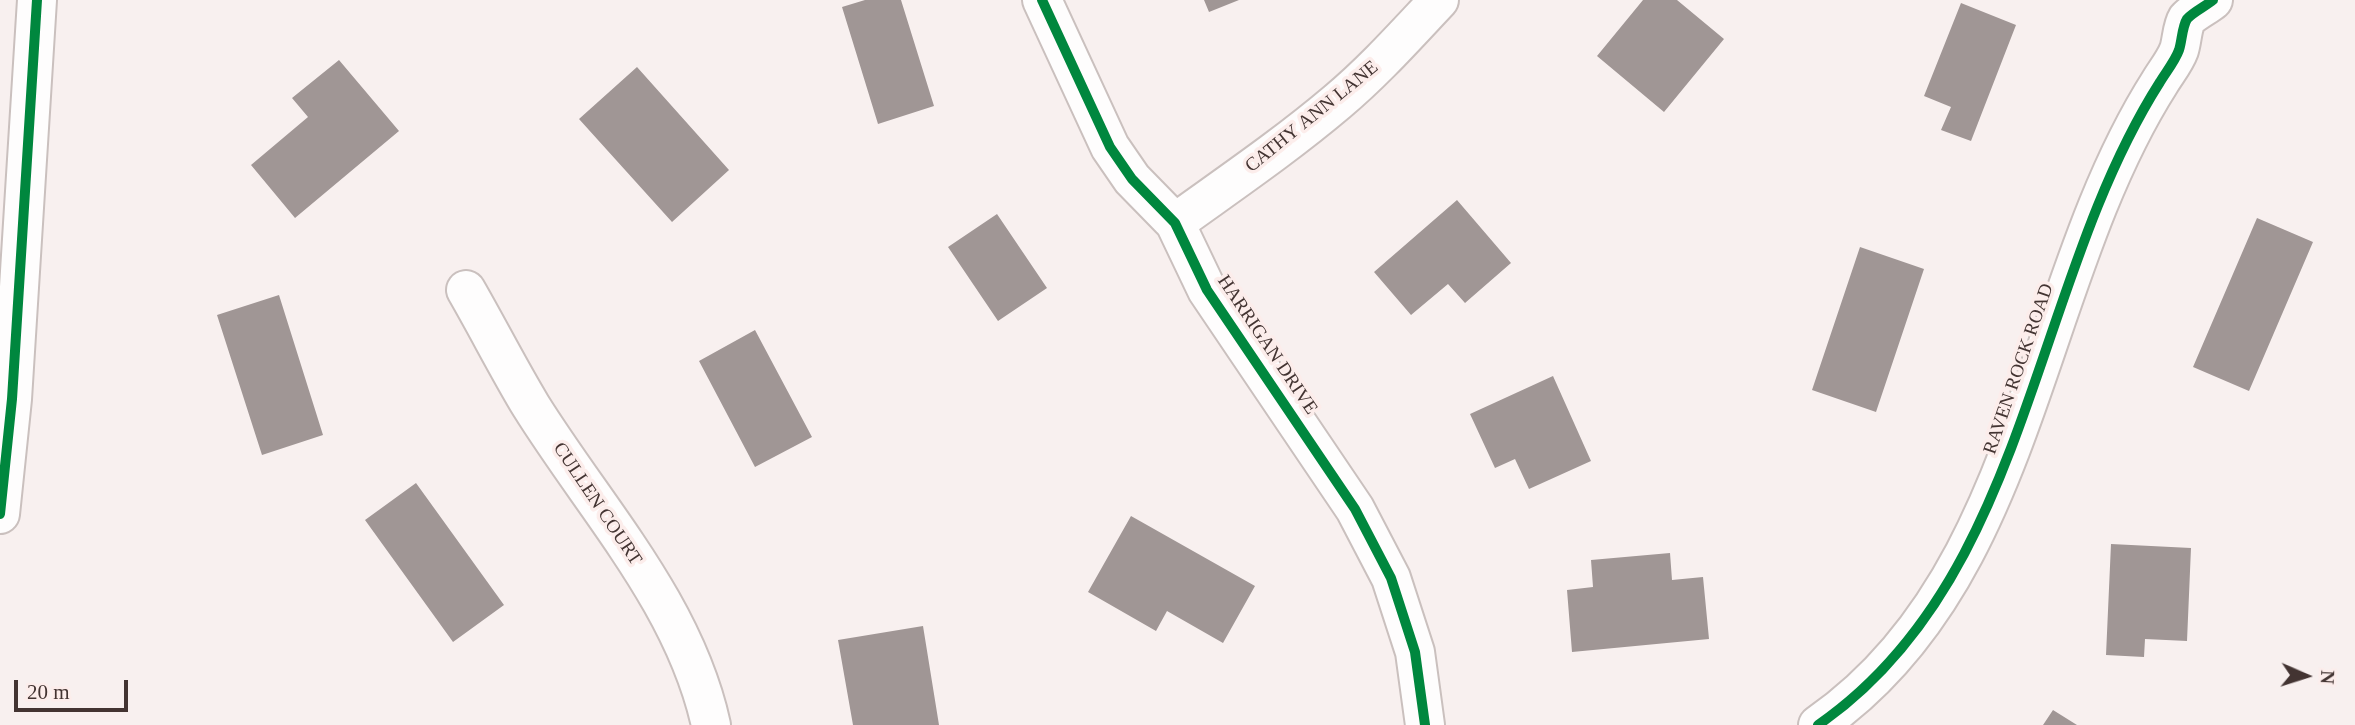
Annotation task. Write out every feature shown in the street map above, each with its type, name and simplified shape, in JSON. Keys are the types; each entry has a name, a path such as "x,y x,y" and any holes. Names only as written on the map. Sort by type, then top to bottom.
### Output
{"street":[{"path":"0,514 12,399 37,0"},
{"name":"HARRIGAN DRIVE","path":"1042,0 1110,147 1132,179 1175,223 1207,290 1355,509 1391,578 1415,652 1425,725"},
{"name":"CATHY ANN LANE","path":"1175,223 1286,143 1338,101 1391,52 1439,0"},
{"name":"RAVEN ROCK ROAD","path":"1818,725 1882,671 1927,617 1967,551 2002,471 2076,257 2117,156 2179,53 2187,20 2213,0"},
{"name":"CULLEN COURT","path":"466,290 531,406 678,629 699,678 711,725"}],"building":[{"path":"865,0 901,0 934,106 878,124 842,7"},
{"path":"1204,0 1239,0 1209,12"},
{"path":"1643,0 1677,0 1724,39 1664,112 1597,56"},
{"path":"1961,3 2016,25 1971,141 1941,130 1951,107 1924,96"},
{"path":"339,60 399,131 295,218 251,165 308,117 292,98"},
{"path":"637,67 729,170 672,222 579,119"},
{"path":"1457,200 1511,263 1465,303 1448,284 1411,315 1374,272"},
{"path":"997,214 1047,288 998,321 948,247"},
{"path":"2257,218 2313,242 2249,391 2193,367"},
{"path":"1860,247 1924,269 1876,412 1812,390"},
{"path":"279,295 323,435 262,455 217,315"},
{"path":"755,330 812,437 755,467 699,361"},
{"path":"1553,376 1591,461 1529,489 1515,459 1495,468 1470,414"},
{"path":"416,483 504,605 453,642 365,520"},
{"path":"1131,516 1255,586 1223,643 1167,611 1156,631 1088,592"},
{"path":"2111,544 2191,548 2187,641 2145,639 2144,657 2106,655"},
{"path":"1670,553 1672,580 1703,577 1709,639 1572,652 1567,590 1593,587 1591,560"},
{"path":"923,626 939,725 853,725 838,640"},
{"path":"2053,710 2077,725 2043,725"}],"cycle path":[{"path":"0,514 12,399 37,0"},
{"path":"1042,0 1110,147 1132,179 1175,223 1207,290 1355,509 1391,578 1415,652 1425,725"},
{"path":"1818,725 1888,664 1943,591 1985,511 2020,425 2082,248 2117,162 2177,54 2187,19 2213,0"}]}
